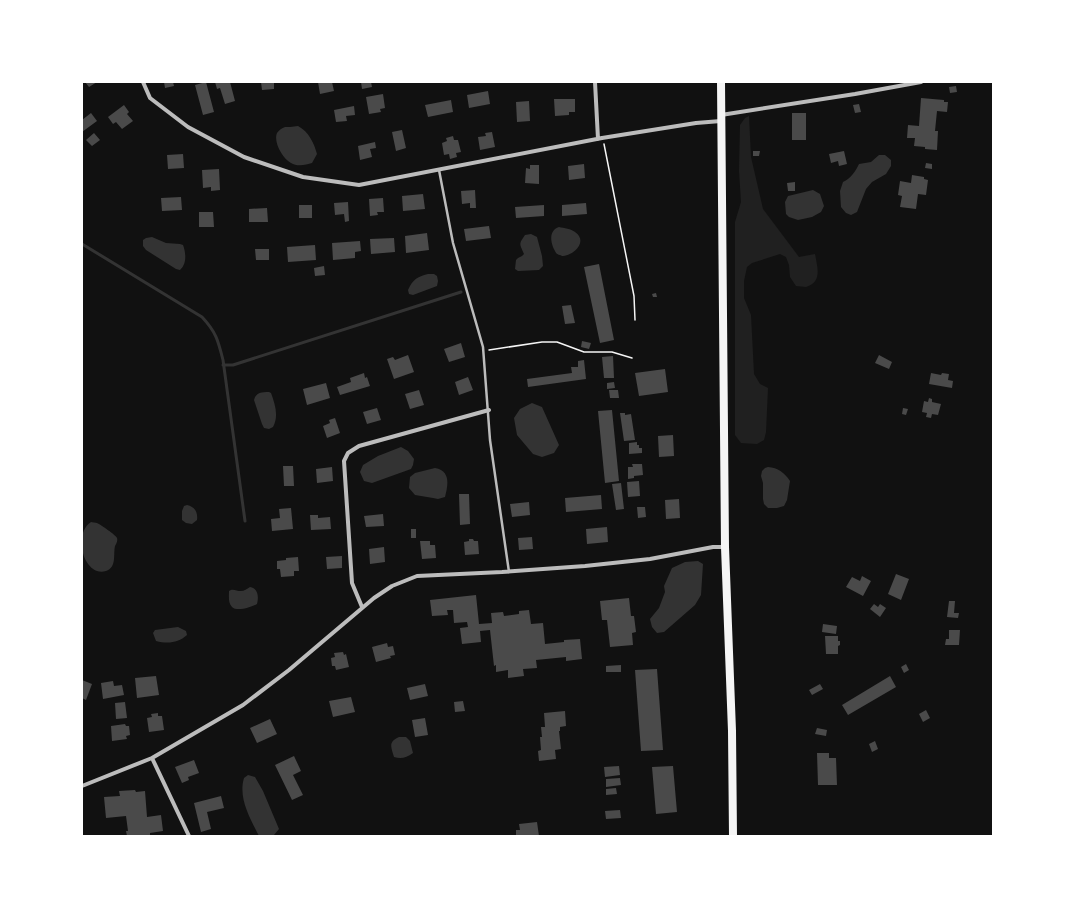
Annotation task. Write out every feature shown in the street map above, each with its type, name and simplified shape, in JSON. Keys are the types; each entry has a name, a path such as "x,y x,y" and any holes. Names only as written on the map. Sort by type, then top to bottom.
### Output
{"main road":[{"path":"721,82 725,547 732,730 733,836"}],"street":[{"path":"143,82 150,98 188,127 244,157 302,177 359,185 600,139 921,82"},
{"path":"595,82 600,139"},
{"path":"362,607 352,583 344,460 348,453 359,446 489,410"},
{"path":"82,786 152,758 243,705 289,670 374,598 392,586 417,576 509,572 585,566 650,559 709,548 725,547"},
{"path":"152,758 189,836"}],"lane":[{"path":"439,169 453,243 484,351 490,440 509,572"}],"path":[{"path":"600,139 621,228 634,296 635,320"},
{"path":"484,351 542,342 557,342 584,352 612,352 632,358"}],"shaded area":[{"path":"749,116 751,157 763,209 799,257 815,254 818,268 817,278 811,285 806,287 796,286 790,277 789,265 786,257 780,254 752,263 747,267 744,281 744,298 751,315 754,374 760,384 768,388 766,432 764,440 757,444 741,443 735,435 735,222 741,202 739,171 740,125 745,118"},
{"path":"298,126 308,135 314,146 317,154 312,163 296,165 288,161 280,150 276,141 277,133 279,131 285,127"},
{"path":"879,155 885,155 891,160 891,166 886,174 872,182 866,189 857,212 851,215 846,213 841,207 840,191 843,182 856,170 859,164 871,162"},
{"path":"813,190 820,194 824,206 821,212 812,217 798,220 789,217 786,214 785,202 788,196"},
{"path":"559,227 573,231 579,236 580,239 578,247 572,253 563,256 557,254 551,239 555,229"},
{"path":"531,234 537,237 543,266 539,270 518,271 515,269 516,260 524,254 521,241 525,235"},
{"path":"152,237 166,243 183,245 185,258 184,265 180,270 146,250 143,246 143,240"},
{"path":"434,274 437,276 437,286 413,295 409,294 408,290 412,283 418,277"},
{"path":"262,392 271,393 274,401 276,419 273,427 269,429 264,428 254,400 258,394"},
{"path":"532,403 542,407 559,445 554,453 542,457 533,454 517,435 514,418 520,409"},
{"path":"401,447 408,451 414,459 411,469 372,483 364,481 360,472 363,465 378,456"},
{"path":"768,467 775,468 780,471 790,481 787,500 784,506 768,508 764,504 763,483 761,476 762,471"},
{"path":"435,468 444,472 446,475 447,488 445,497 438,499 415,495 409,488 410,477 415,473"},
{"path":"187,505 194,509 197,515 197,520 192,524 186,523 182,520 182,511 184,506"},
{"path":"91,522 99,524 117,538 112,567 106,571 98,571 92,568 83,554 82,536 85,528"},
{"path":"698,561 703,564 701,595 695,605 664,632 657,633 652,627 650,619 659,608 665,592 664,586 672,568 685,562"},
{"path":"250,587 255,589 257,593 257,604 241,609 232,607 229,601 229,591 242,591"},
{"path":"178,627 186,631 187,635 180,640 173,642 156,641 153,633 155,630"},
{"path":"399,737 406,737 410,741 413,753 404,758 394,757 391,748 393,741"},
{"path":"248,775 255,777 263,791 279,829 274,835 259,836 249,815 243,793 244,778"}],"building":[{"path":"85,82 97,82 89,87"},
{"path":"164,82 173,82 174,86 165,88"},
{"path":"206,82 214,112 203,115 195,85"},
{"path":"215,82 230,82 235,101 225,104 220,88 217,89"},
{"path":"261,82 274,82 274,89 262,90"},
{"path":"318,82 332,82 334,91 320,94"},
{"path":"361,82 371,82 372,87 362,89"},
{"path":"956,86 957,92 950,93 949,87"},
{"path":"488,91 490,104 469,108 467,95"},
{"path":"383,94 385,108 380,109 381,112 369,114 366,97"},
{"path":"921,98 944,100 944,102 948,102 947,112 937,111 935,131 938,131 937,150 914,146 915,138 907,138 908,125 919,126"},
{"path":"554,99 575,99 575,112 569,112 569,115 555,116"},
{"path":"451,100 453,112 428,117 425,105"},
{"path":"529,101 530,121 517,122 516,102"},
{"path":"859,104 861,112 855,113 853,105"},
{"path":"124,105 129,112 127,114 133,121 122,129 116,122 113,124 108,117"},
{"path":"354,106 355,115 346,116 347,121 336,122 334,110"},
{"path":"91,113 97,121 82,132 82,120"},
{"path":"792,113 806,113 806,140 792,140"},
{"path":"402,130 406,148 396,151 392,132"},
{"path":"492,132 495,147 480,150 478,137 486,136 485,133"},
{"path":"94,133 100,140 92,146 86,140"},
{"path":"453,136 454,140 458,140 461,152 456,153 457,157 450,159 449,154 444,155 442,143 447,141 446,138"},
{"path":"375,142 376,148 370,149 372,157 360,160 358,146"},
{"path":"753,151 760,151 759,156 753,156"},
{"path":"844,151 847,164 839,166 838,161 831,163 829,154"},
{"path":"183,154 184,168 168,169 167,155"},
{"path":"926,163 932,164 932,169 925,168"},
{"path":"584,164 585,178 569,180 568,166"},
{"path":"530,165 539,165 539,184 525,183 526,168 530,169"},
{"path":"219,169 220,190 211,191 211,187 203,188 202,170"},
{"path":"912,175 924,177 924,179 928,180 926,195 918,194 916,209 900,207 902,196 898,195 900,181 911,183"},
{"path":"795,182 795,191 788,191 787,183"},
{"path":"475,190 476,208 470,208 470,203 462,204 461,191"},
{"path":"423,194 425,209 403,211 402,196"},
{"path":"181,197 182,210 162,211 161,198"},
{"path":"383,198 384,212 377,212 378,215 370,216 369,199"},
{"path":"348,202 349,221 345,222 344,214 335,215 334,203"},
{"path":"586,203 587,214 562,216 562,205"},
{"path":"299,205 312,205 312,218 299,218"},
{"path":"544,205 544,216 516,218 515,207"},
{"path":"267,208 268,222 249,222 249,209"},
{"path":"199,212 213,212 214,227 199,227"},
{"path":"489,226 491,238 466,241 464,229"},
{"path":"427,233 429,250 406,253 405,236"},
{"path":"394,238 395,252 371,254 370,239"},
{"path":"360,241 361,251 355,252 355,258 333,260 332,243"},
{"path":"315,245 316,260 288,262 287,247"},
{"path":"255,249 269,249 269,260 256,260"},
{"path":"599,264 614,340 600,343 584,267"},
{"path":"324,266 325,275 315,276 314,268"},
{"path":"656,293 657,297 653,297 652,294"},
{"path":"571,305 575,323 565,324 562,306"},
{"path":"582,341 591,343 589,349 581,347"},
{"path":"461,343 465,357 449,362 444,349"},
{"path":"408,355 414,372 394,379 387,359 393,357 395,360"},
{"path":"879,355 892,362 889,369 875,363"},
{"path":"613,356 614,378 604,378 602,357"},
{"path":"584,360 586,379 528,387 527,379 572,373 571,367 578,367 578,361"},
{"path":"665,369 668,392 639,396 635,373"},
{"path":"364,373 370,386 340,395 337,387 351,382 350,378"},
{"path":"931,373 941,375 942,373 949,374 948,380 953,381 952,388 929,384"},
{"path":"468,377 473,390 459,395 455,382"},
{"path":"614,382 615,388 607,389 607,383"},
{"path":"326,383 330,398 307,405 303,389"},
{"path":"419,390 424,405 410,409 405,394"},
{"path":"609,390 618,390 619,398 610,398"},
{"path":"929,398 932,399 932,402 941,404 938,415 932,414 931,418 926,417 927,413 922,412 924,401 928,402"},
{"path":"377,408 381,420 367,424 363,412"},
{"path":"903,408 908,409 906,415 902,414"},
{"path":"612,410 619,481 605,483 598,411"},
{"path":"620,413 625,413 625,415 631,414 635,440 624,441"},
{"path":"335,418 340,433 327,438 323,426 330,423 329,420"},
{"path":"673,435 674,456 659,457 658,436"},
{"path":"637,442 639,448 642,448 642,453 629,454 629,443"},
{"path":"632,464 642,464 643,475 634,476 634,478 628,479 628,467 633,467"},
{"path":"283,466 293,466 294,486 284,486"},
{"path":"332,467 333,481 317,483 316,469"},
{"path":"639,481 640,496 628,497 627,482"},
{"path":"621,483 624,509 616,510 612,484"},
{"path":"459,494 469,494 470,524 460,525"},
{"path":"601,495 602,509 566,512 565,498"},
{"path":"679,499 680,518 666,519 665,500"},
{"path":"529,502 530,515 512,517 510,504"},
{"path":"637,507 645,507 646,517 638,518"},
{"path":"291,508 293,529 272,531 271,519 280,518 279,509"},
{"path":"383,514 384,526 366,527 364,516"},
{"path":"310,515 318,515 318,518 330,517 331,529 311,530"},
{"path":"607,527 608,542 587,544 586,529"},
{"path":"411,529 416,529 416,538 411,538"},
{"path":"532,537 533,549 519,550 518,538"},
{"path":"469,539 478,541 479,554 465,555 464,542 469,541"},
{"path":"420,541 430,541 430,545 435,545 436,558 422,559"},
{"path":"384,547 385,562 370,564 369,549"},
{"path":"342,556 342,568 327,569 326,557"},
{"path":"298,557 299,571 294,571 294,576 281,577 280,569 277,569 277,561 286,560 286,558"},
{"path":"896,574 909,579 901,600 888,594"},
{"path":"862,576 871,581 863,596 846,587 852,577 860,581"},
{"path":"476,595 479,624 492,623 491,613 503,612 504,616 519,614 519,611 529,610 531,624 543,623 545,644 564,642 564,640 580,639 582,659 566,661 566,657 536,660 537,668 523,669 524,676 508,678 508,670 496,672 490,630 480,631 481,642 462,644 460,628 468,627 467,622 454,623 453,610 447,610 448,615 432,616 430,600"},
{"path":"629,598 631,616 634,616 636,632 632,633 633,645 610,647 607,620 602,620 600,601"},
{"path":"949,601 955,601 954,613 959,613 958,618 947,617"},
{"path":"874,604 878,607 880,604 886,608 880,617 870,609"},
{"path":"823,624 837,626 836,634 822,632"},
{"path":"949,630 960,630 959,645 945,645 946,639 949,639"},
{"path":"825,636 838,636 840,645 838,646 838,654 826,654"},
{"path":"387,643 388,647 393,646 395,655 390,656 391,658 376,662 372,647"},
{"path":"343,652 344,655 346,654 349,667 336,670 335,666 332,666 331,658 335,657 334,653"},
{"path":"906,664 909,670 904,673 901,667"},
{"path":"621,665 621,672 606,672 606,666"},
{"path":"657,669 663,750 641,751 635,670"},
{"path":"156,676 159,695 137,698 135,678"},
{"path":"890,676 896,687 848,715 842,705"},
{"path":"82,680 92,684 86,700 82,698"},
{"path":"113,681 114,686 122,685 124,695 103,699 101,683"},
{"path":"425,684 428,696 410,700 407,688"},
{"path":"820,684 823,689 812,695 809,690"},
{"path":"351,697 355,712 333,717 329,701"},
{"path":"463,701 465,711 455,712 454,702"},
{"path":"125,702 127,718 116,719 115,703"},
{"path":"926,710 930,718 923,722 919,714"},
{"path":"565,711 566,726 560,727 561,749 555,750 556,759 539,761 538,751 541,750 540,737 542,737 541,727 545,727 544,713"},
{"path":"158,713 158,716 162,716 164,730 149,732 147,718 152,717 151,714"},
{"path":"425,718 428,735 415,737 412,720"},
{"path":"270,719 277,734 257,743 250,728"},
{"path":"125,724 126,726 129,726 130,735 126,736 127,739 112,741 111,726"},
{"path":"817,728 827,730 826,736 815,734"},
{"path":"875,741 878,749 872,752 869,744"},
{"path":"817,753 829,753 829,758 836,758 837,785 818,785"},
{"path":"294,756 301,771 293,775 303,795 292,800 275,765"},
{"path":"194,760 199,773 188,777 189,780 182,783 175,767"},
{"path":"619,766 620,775 605,777 604,767"},
{"path":"673,766 677,812 656,814 652,767"},
{"path":"620,778 621,785 606,787 606,779"},
{"path":"616,788 617,794 606,795 606,789"},
{"path":"135,790 136,792 145,791 147,817 161,815 163,831 150,833 150,836 127,836 126,831 128,831 126,816 106,818 104,797 120,796 119,791"},
{"path":"221,796 224,808 207,812 211,829 201,832 194,803"},
{"path":"620,810 621,818 606,819 605,811"},
{"path":"537,822 539,836 516,836 516,830 520,830 519,824"}],"waterway":[{"path":"82,244 202,317 213,332 218,342 223,360 245,521"},
{"path":"223,365 233,365 461,292"}]}
